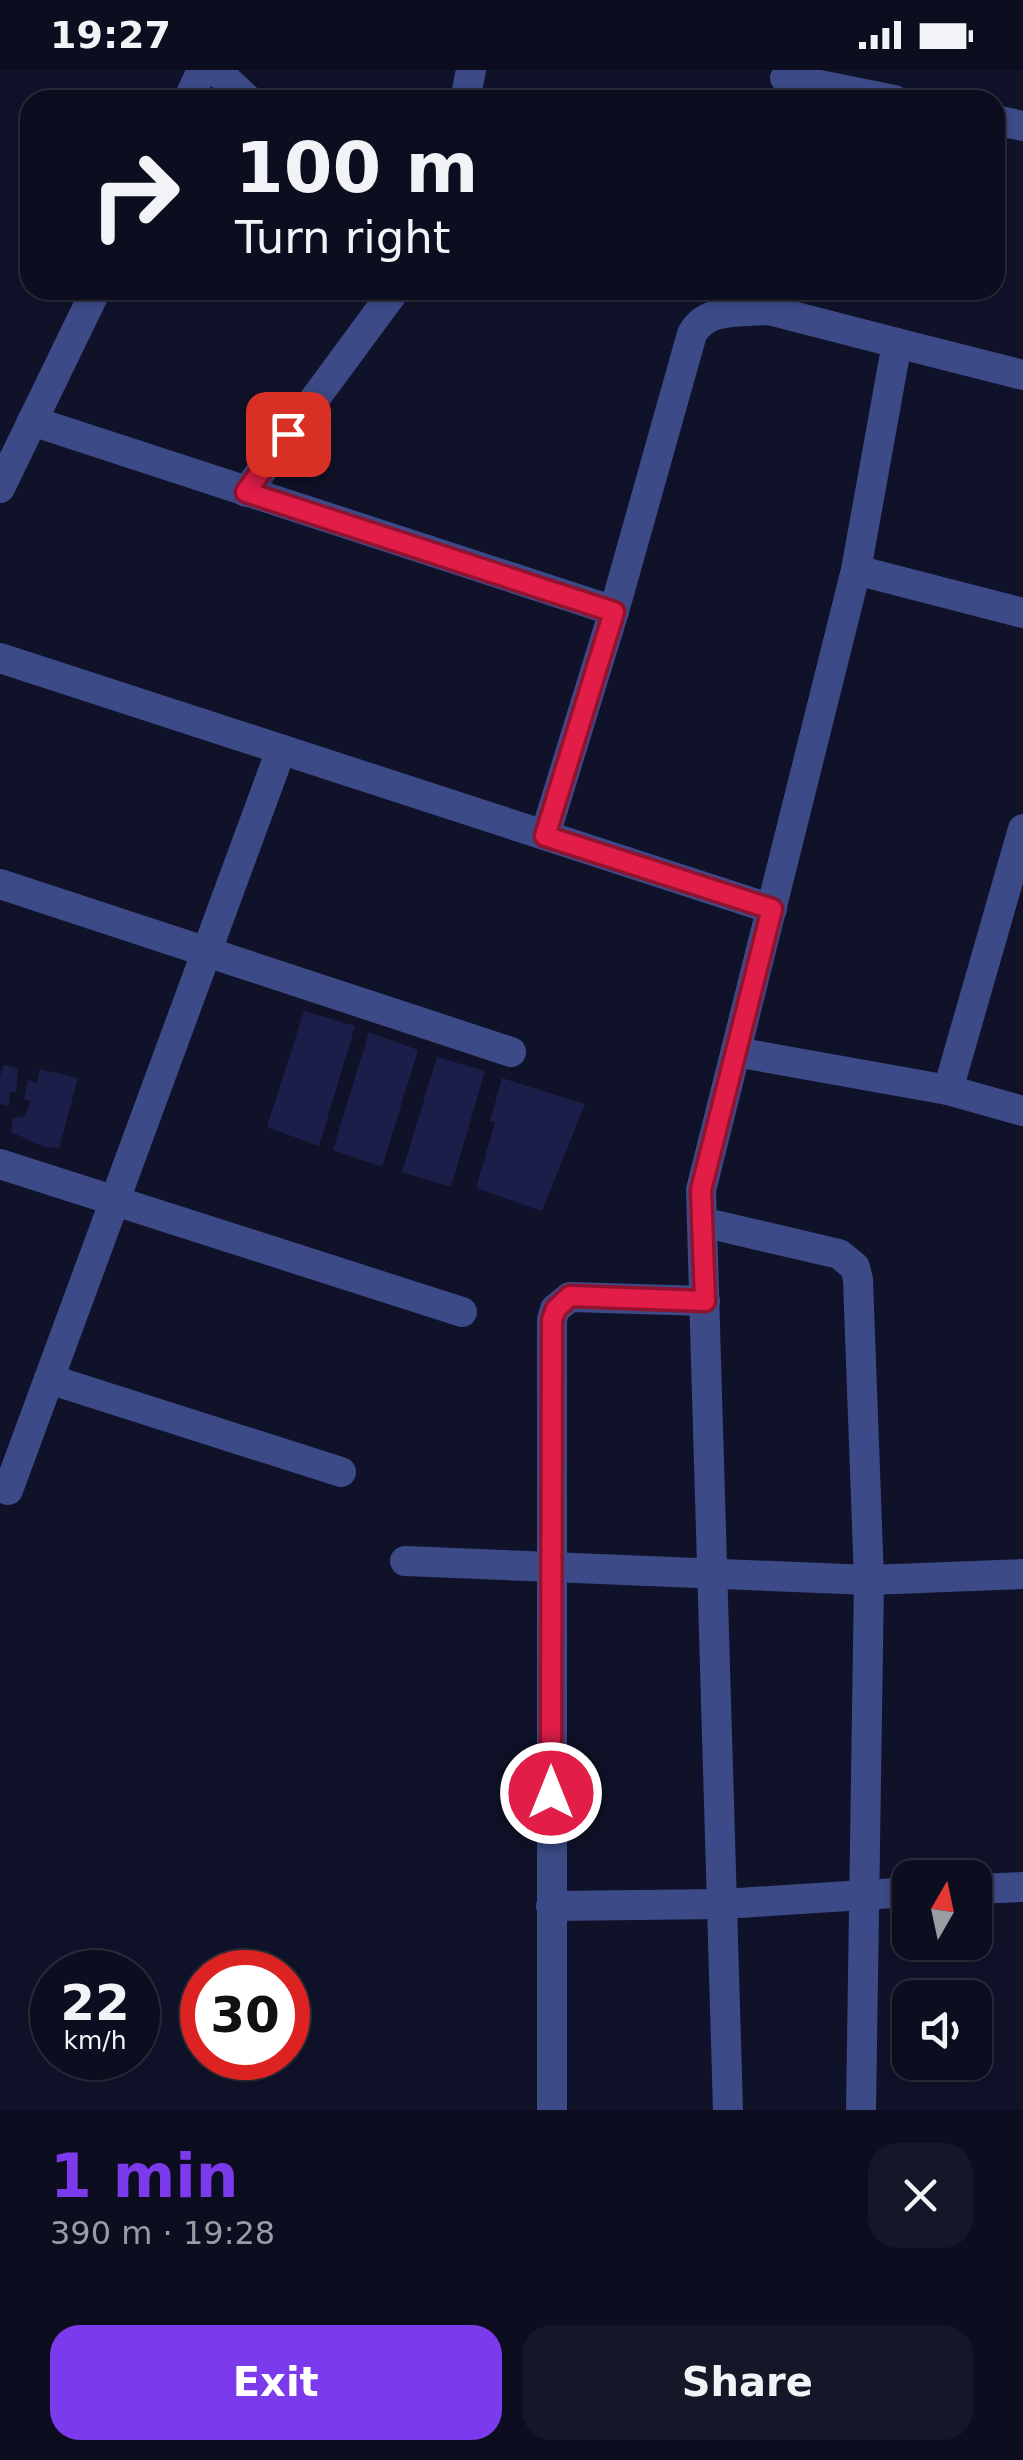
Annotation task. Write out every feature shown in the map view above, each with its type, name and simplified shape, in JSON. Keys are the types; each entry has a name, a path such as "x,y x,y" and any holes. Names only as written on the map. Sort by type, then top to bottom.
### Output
{"street":[{"path":"216,70 237,90"},
{"path":"785,83 830,90"},
{"path":"0,488 91,300"},
{"path":"246,492 387,300"},
{"path":"545,836 696,326 711,315 770,300 897,343 1023,375"},
{"path":"728,2110 701,1190 856,570 897,343"},
{"path":"32,421 614,612"},
{"path":"856,570 1023,613"},
{"path":"0,658 772,909"},
{"path":"8,1490 282,750"},
{"path":"948,1090 1023,828"},
{"path":"2,891 207,950 511,1052"},
{"path":"736,1052 948,1090 1023,1111"},
{"path":"0,1164 462,1312"},
{"path":"702,1222 838,1254 855,1267 858,1280 869,1580 862,2110"},
{"path":"552,2110 552,1320 556,1309 570,1296 705,1301"},
{"path":"49,1379 341,1472"},
{"path":"405,1562 869,1580 1023,1574"},
{"path":"992,1888 1023,1887"},
{"path":"551,1906 723,1904 892,1893"}],"building":[{"path":"304,1011 355,1026 319,1146 267,1127"},
{"path":"369,1032 418,1050 382,1167 333,1150"},
{"path":"437,1057 485,1071 451,1187 402,1172"},
{"path":"4,1065 18,1068 16,1093 10,1092 9,1106 0,1104"},
{"path":"40,1069 78,1078 59,1148 45,1147 11,1132 13,1118 25,1116 31,1101 24,1099 28,1080 37,1083"},
{"path":"502,1078 585,1104 542,1211 476,1188 495,1122 490,1121"}],"route":[{"path":"288,434 246,492 614,612 545,836 772,909 701,1190 705,1301 570,1296 556,1309 552,1320 551,1793"}]}
